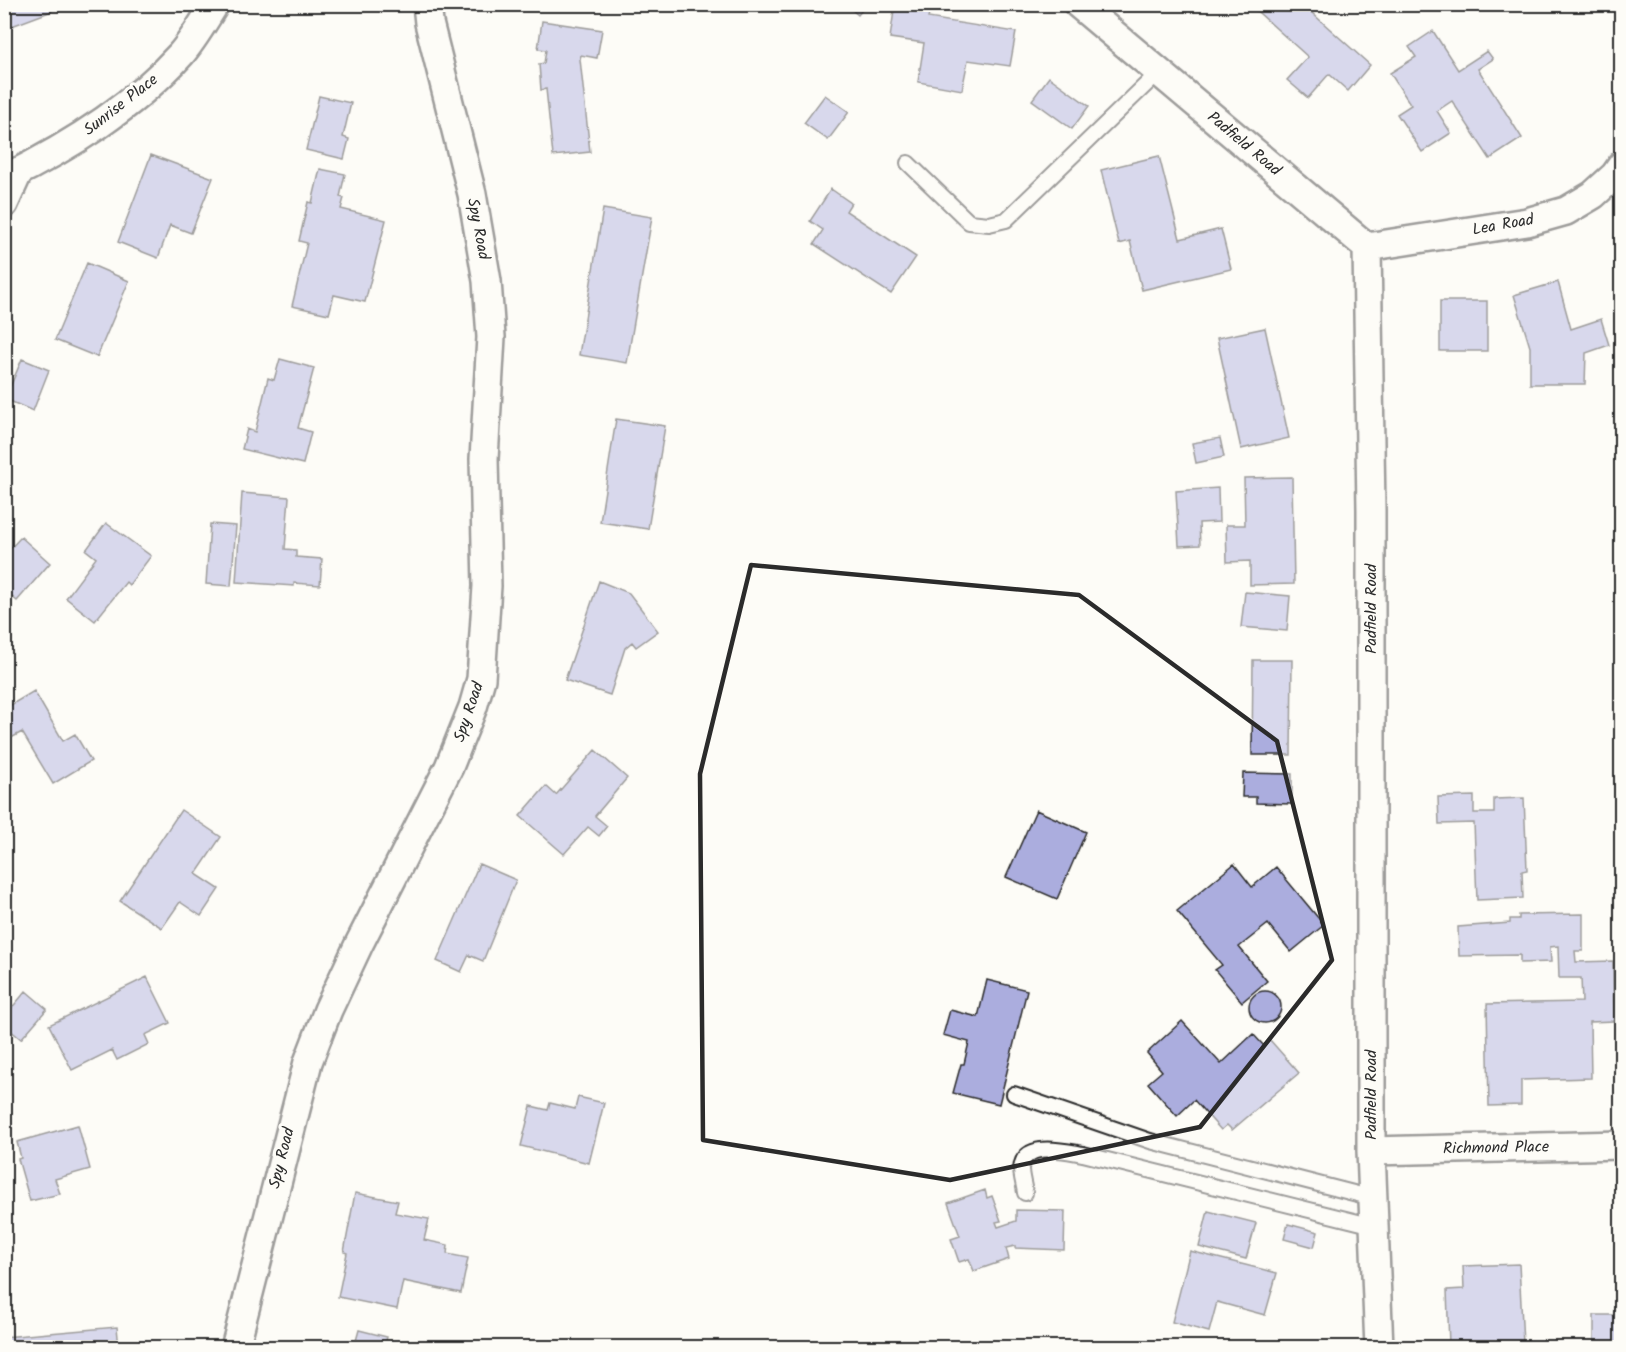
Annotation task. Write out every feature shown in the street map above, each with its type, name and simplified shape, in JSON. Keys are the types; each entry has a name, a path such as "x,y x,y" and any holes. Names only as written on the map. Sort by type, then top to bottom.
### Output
{"street":[{"name":"Sunrise Place","path":"12,175 94,128 150,85 182,52 215,4"},
{"name":"Spy Road","path":"235,1347 308,1062 328,1010 359,944 449,767 473,707 481,679 487,586 484,459 491,336 487,280 472,194 429,23 427,4"},
{"name":"Padfield Road","path":"1078,4 1367,247 1371,510 1371,1151 1379,1347"},
{"name":"Lea Road","path":"1367,247 1527,222 1566,211 1593,195 1615,175 1622,165"},
{"path":"4,204 12,175"},
{"name":"Richmond Place","path":"1371,1151 1622,1145"}],"lane":[{"path":"908,163 969,222 989,224 1006,220 1159,72"},
{"path":"1014,1094 1150,1141 1373,1198"},
{"path":"1025,1193 1021,1168 1025,1156 1032,1152 1049,1149 1083,1154 1374,1226"}],"highlighted area":[{"path":"751,565 1079,595 1277,741 1332,960 1200,1127 950,1180 703,1140 700,774"}],"building":[{"path":"4,4 50,4 52,11 4,29"},
{"path":"845,4 867,4 858,15"},
{"path":"895,4 930,10 928,18 1016,32 1010,66 968,60 962,90 918,82 924,43 890,38"},
{"path":"1249,4 1302,4 1370,65 1348,91 1329,74 1308,98 1287,80 1308,57"},
{"path":"542,21 602,30 597,58 581,55 580,59 590,152 553,156 546,89 541,90 539,64 544,63 546,50 538,49"},
{"path":"1433,31 1458,70 1487,51 1493,59 1478,69 1522,138 1490,159 1452,101 1437,111 1451,133 1422,152 1397,114 1411,105 1390,73 1416,57 1409,47"},
{"path":"1049,77 1089,106 1072,129 1032,100"},
{"path":"825,95 849,112 828,140 804,123"},
{"path":"319,96 351,103 343,137 349,139 344,159 306,150"},
{"path":"151,155 213,178 191,233 170,225 158,258 118,242"},
{"path":"1159,156 1180,239 1221,229 1231,269 1142,290 1130,241 1119,244 1101,170"},
{"path":"320,169 345,174 340,197 344,198 341,209 386,220 365,302 334,295 329,314 292,306 307,243 299,241 308,202 312,203"},
{"path":"831,189 851,203 846,211 916,257 891,294 814,244 823,230 810,221"},
{"path":"603,209 652,217 627,363 579,355"},
{"path":"87,263 129,281 97,357 55,340"},
{"path":"1558,282 1571,329 1601,319 1609,345 1586,353 1585,384 1530,384 1530,347 1514,295"},
{"path":"1440,301 1487,301 1487,351 1440,351"},
{"path":"1265,328 1289,438 1241,449 1217,338"},
{"path":"22,359 49,370 33,411 5,399"},
{"path":"280,359 314,368 298,428 311,432 303,464 242,449 247,429 255,432 268,378 274,380"},
{"path":"616,419 665,426 648,529 600,522"},
{"path":"1220,438 1224,457 1196,463 1192,443"},
{"path":"1292,477 1294,584 1250,585 1250,561 1227,562 1226,525 1245,525 1244,478"},
{"path":"1218,488 1219,522 1199,523 1200,545 1179,546 1176,491"},
{"path":"242,493 289,497 285,549 296,550 296,557 322,559 320,585 294,583 294,586 236,582"},
{"path":"106,523 151,556 129,585 126,582 95,621 66,598 96,558 86,550"},
{"path":"210,524 236,526 231,586 206,584"},
{"path":"21,537 50,563 17,601 4,590 4,555"},
{"path":"599,581 629,593 658,631 636,647 632,642 625,648 610,695 565,680"},
{"path":"1245,592 1290,596 1287,631 1241,627"},
{"path":"1253,660 1292,660 1291,755 1252,755"},
{"path":"34,691 63,741 75,734 91,761 53,784 22,732 4,742 4,709"},
{"path":"595,750 627,778 595,816 607,826 599,836 588,827 564,854 520,816 546,786 556,795"},
{"path":"1243,773 1292,774 1292,804 1256,803 1256,797 1242,797"},
{"path":"1474,796 1474,813 1494,813 1494,799 1524,798 1527,870 1522,871 1523,898 1477,900 1474,823 1439,824 1438,797"},
{"path":"181,810 221,837 196,874 219,889 201,916 180,902 162,928 120,901"},
{"path":"1036,810 1086,832 1057,899 1006,877"},
{"path":"479,864 516,880 483,961 469,955 461,972 437,961"},
{"path":"1234,864 1252,887 1276,867 1324,925 1291,952 1268,924 1239,947 1267,981 1242,1002 1215,970 1222,965 1177,911"},
{"path":"1583,914 1583,951 1575,951 1576,962 1613,961 1614,1021 1590,1022 1591,1078 1521,1080 1521,1105 1489,1106 1487,1004 1582,1002 1581,978 1559,978 1558,946 1550,947 1551,962 1520,963 1520,955 1459,956 1458,927 1510,923 1510,919 1519,919 1519,915"},
{"path":"147,977 170,1023 145,1035 149,1044 117,1060 112,1050 72,1070 49,1025"},
{"path":"987,980 1027,990 999,1104 953,1093 961,1064 964,1064 969,1042 943,1035 950,1010 978,1017"},
{"path":"26,991 47,1009 21,1039 4,1025 4,1017"},
{"path":"1265,991 1276,996 1281,1007 1276,1018 1265,1023 1254,1018 1249,1007 1254,996"},
{"path":"1182,1021 1221,1064 1253,1034 1264,1046 1270,1040 1299,1073 1232,1130 1227,1125 1221,1130 1194,1100 1177,1116 1148,1083 1162,1071 1147,1053"},
{"path":"578,1097 604,1103 589,1163 521,1146 531,1106 548,1110 550,1103 575,1109"},
{"path":"78,1125 90,1169 55,1179 60,1194 30,1201 18,1159 21,1158 17,1142"},
{"path":"985,1190 987,1198 992,1196 1001,1221 996,1222 998,1227 1016,1221 1016,1210 1065,1211 1064,1250 1015,1248 1015,1246 1006,1248 1009,1259 974,1271 969,1259 959,1262 951,1239 960,1236 948,1203"},
{"path":"355,1193 398,1201 395,1213 429,1219 424,1240 448,1245 447,1254 468,1258 461,1293 403,1281 397,1309 338,1297"},
{"path":"1208,1211 1256,1223 1246,1259 1199,1247"},
{"path":"1288,1224 1318,1232 1314,1247 1284,1239"},
{"path":"1190,1251 1277,1273 1265,1315 1217,1302 1209,1332 1172,1322"},
{"path":"1519,1264 1523,1344 1556,1343 1556,1348 1452,1348 1449,1345 1447,1290 1464,1289 1463,1266"},
{"path":"1594,1315 1622,1315 1622,1348 1594,1348"},
{"path":"117,1327 119,1348 4,1348 4,1337"},
{"path":"359,1330 387,1337 384,1348 354,1348"}]}
